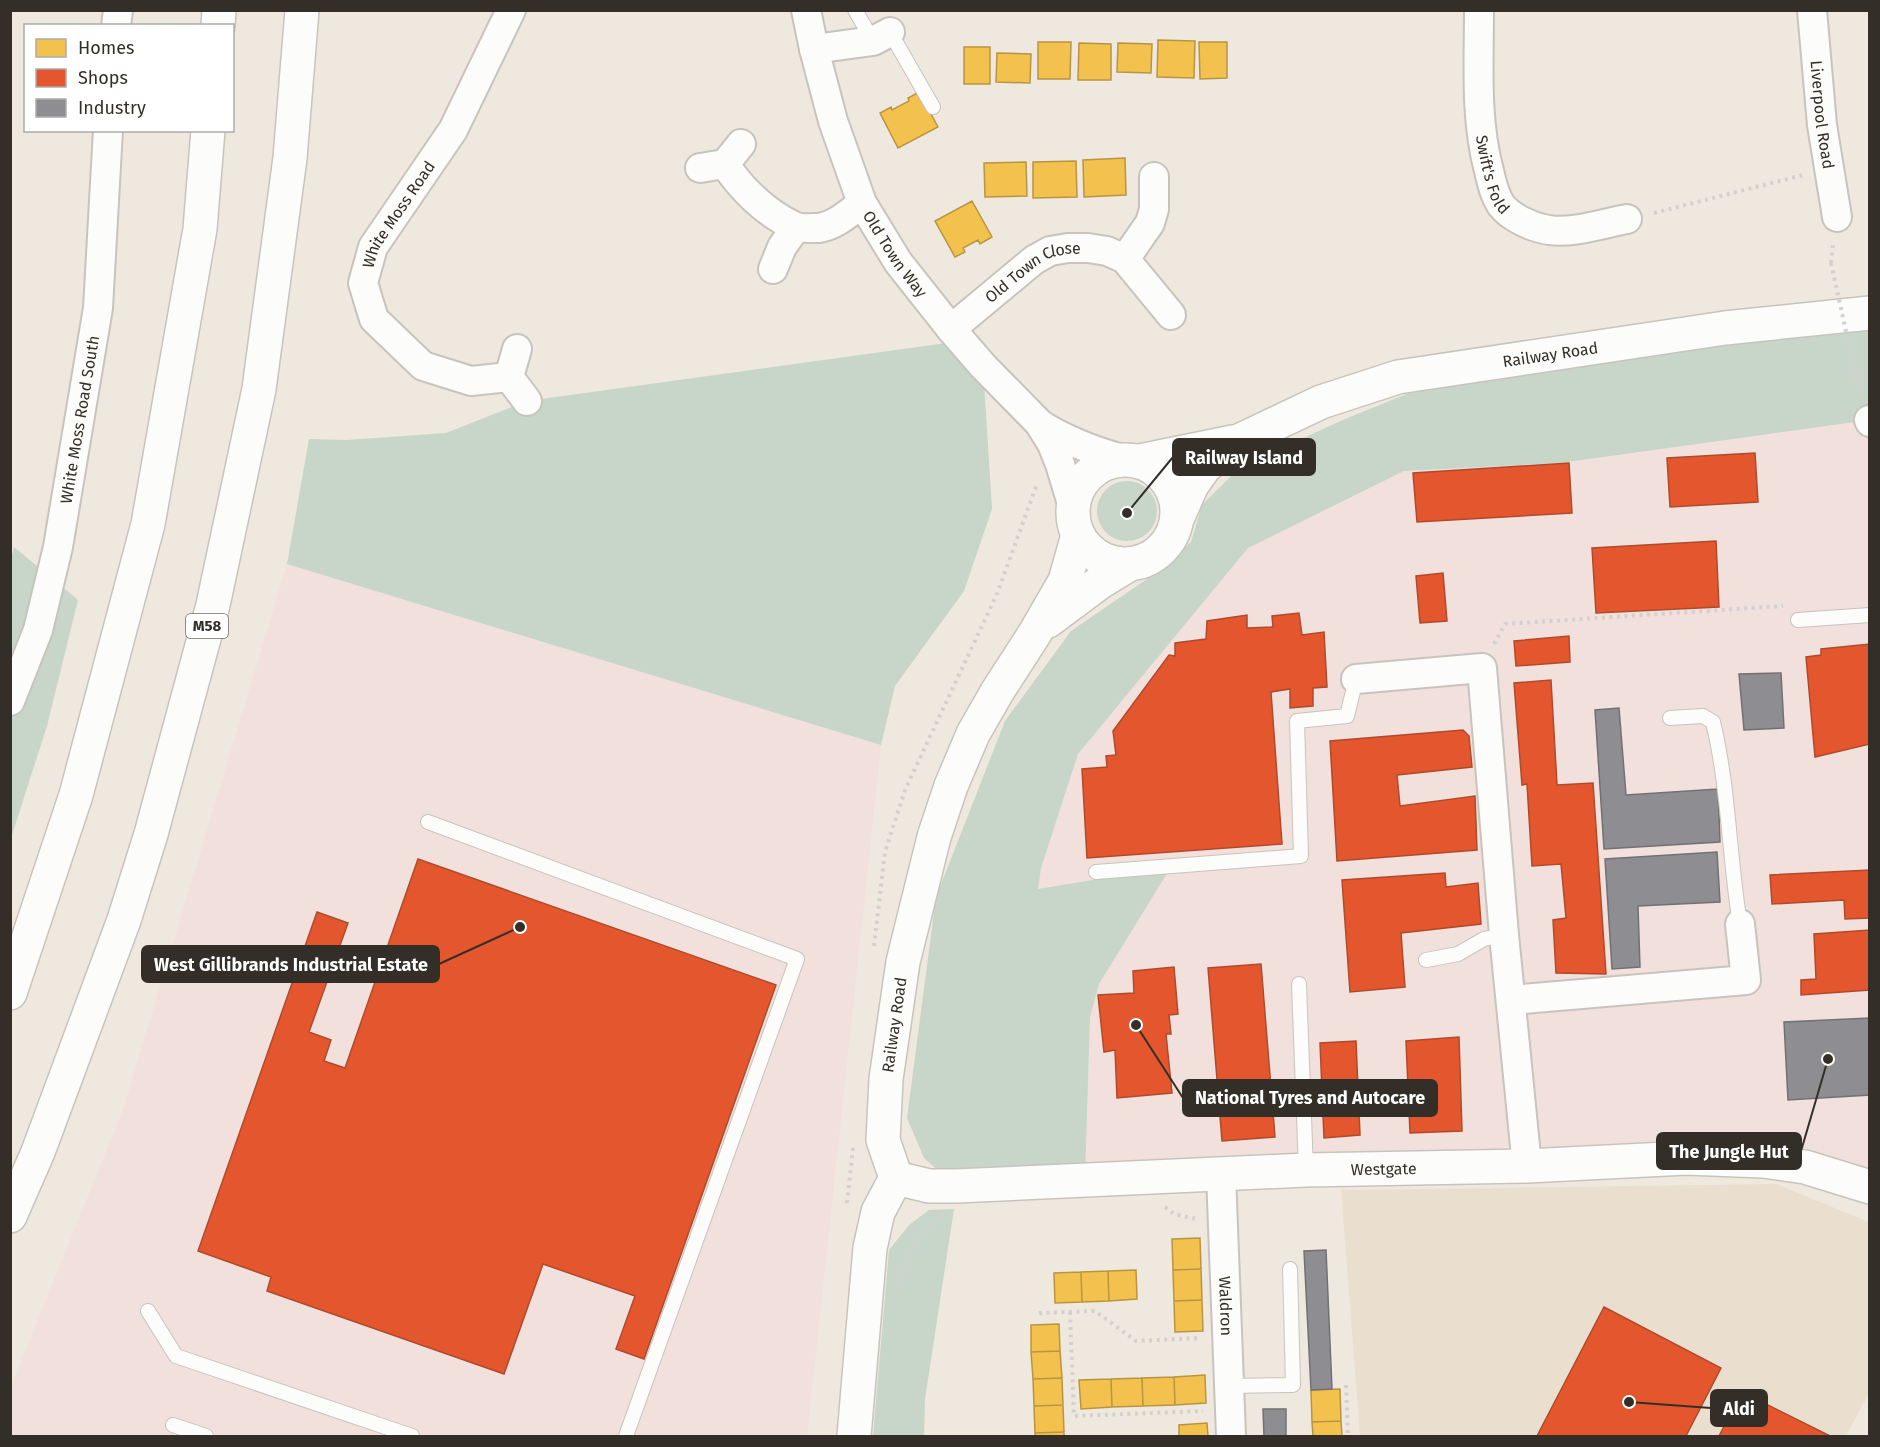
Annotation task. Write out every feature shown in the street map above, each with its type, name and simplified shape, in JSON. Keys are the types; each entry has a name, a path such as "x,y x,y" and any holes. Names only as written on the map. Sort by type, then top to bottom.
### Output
{"main road":[{"name":"M58","path":"10,1216 38,1152 124,920 213,605 259,389 290,158 302,10"},
{"path":"10,993 76,795 148,524 200,229 208,132"},
{"name":"Railway Road","path":"1177,519 1192,485 1204,468 1219,454 1241,440 1321,402 1398,377 1725,328 1869,313"},
{"name":"Railway Road","path":"1131,460 1241,440"},
{"path":"1131,460 1154,467 1165,477 1178,504 1177,519 1172,536 1161,550 1147,560 1130,564 1115,563 1100,558 1087,548 1076,521 1076,494 1082,482 1092,471 1105,463 1131,460"},
{"name":"Railway Road","path":"896,1178 883,1140 886,1079 903,962 934,837 951,786 973,735 1065,581 1076,521"},
{"name":"Railway Road","path":"1035,633 1063,609 1130,564"},
{"name":"Westgate","path":"896,1178 929,1186 947,1186 1306,1170 1527,1166 1686,1158 1763,1161 1804,1167 1869,1187"},
{"path":"854,1437 870,1248 878,1212 896,1178"}],"street":[{"name":"White Moss Road","path":"509,377 471,381 423,366 374,319 363,283 373,247 453,130 512,10"},
{"name":"Old Town Way","path":"806,10 833,121 862,203 898,262 951,329 983,366 1039,423 1052,444 1060,464 1076,521"},
{"name":"Swift's Fold","path":"1479,10 1479,103 1484,152 1495,194 1503,207 1533,226 1551,231 1571,230 1627,219"},
{"name":"Liverpool Road","path":"1812,10 1822,124 1836,217"},
{"path":"814,49 881,36"},
{"name":"White Moss Road South","path":"10,701 38,630 58,547 98,308 108,132"},
{"path":"722,159 737,183 768,210 796,227 819,228 830,224 840,220 862,203"},
{"path":"1154,177 1154,209 1150,223 1125,259 1171,315"},
{"path":"773,269 782,247 796,227"},
{"name":"Old Town Close","path":"951,329 1034,260 1050,251 1088,248 1125,259"},
{"path":"517,349 509,377 527,401"},
{"name":"Old Town Way","path":"1039,423 1075,444 1131,460"},
{"path":"1356,679 1482,668 1504,935 1527,1166"},
{"path":"1511,1000 1746,980 1740,924"},
{"name":"Waldron","path":"1221,1174 1230,1411"}],"lane":[{"path":"855,10 881,36 933,107"},
{"path":"1798,620 1869,615"},
{"path":"1096,872 1301,856 1297,721 1347,716 1356,679"},
{"path":"1670,718 1702,716 1713,722 1721,756 1740,924"},
{"path":"428,822 797,959 626,1437"},
{"path":"1426,960 1458,954 1484,939 1504,935"},
{"path":"1299,984 1306,1170"},
{"path":"1230,1411 1293,1385 1290,1269"},
{"path":"148,1311 176,1356 412,1437"},
{"path":"173,1425 206,1437"}],"path":[{"path":"1627,219 1828,169"},
{"path":"1831,263 1858,387 1869,421"},
{"path":"1482,668 1505,624 1785,606 1798,620"},
{"path":"1160,1202 1174,1214 1186,1218 1223,1219"},
{"path":"898,1294 904,1267 917,1238 929,1226 950,1212"},
{"path":"1039,1313 1095,1311 1136,1341 1227,1336"},
{"path":"1070,1312 1074,1416 1230,1411"},
{"path":"1346,1385 1348,1437"}],"shaded area":[{"path":"1869,420 1869,1187 1805,1167 1085,1180 1090,1017 1099,984 1170,868 1038,889 1041,868 1078,754 1248,547 1404,471 1560,463"},
{"path":"287,564 881,745 807,1436 11,1436 11,1386 123,1110"},
{"path":"1776,1184 1869,1222 1869,1393 1846,1436 1360,1436 1341,1190"}],"green space":[{"path":"1869,314 1869,420 1560,463 1404,471 1248,548 1078,754 1041,868 1038,889 1171,867 1099,984 1090,1017 1085,1180 956,1186 924,1158 907,1118 936,897 1005,721 1071,631 1150,577 1191,542 1202,505 1240,467 1345,419 1434,383"},
{"path":"961,341 983,366 992,509 964,591 895,686 881,745 287,564 309,439 347,440 446,433 527,401"},
{"path":"1127,481 1144,486 1152,494 1157,511 1152,528 1144,536 1127,541 1110,536 1102,528 1097,511 1102,494 1110,486"},
{"path":"14,547 78,600 47,726 11,838 10,564"},
{"path":"954,1209 925,1399 924,1436 873,1436 889,1250 909,1225 929,1210"}],"building: Homes":[{"path":"1158,40 1195,41 1194,78 1157,77"},
{"path":"1038,42 1071,42 1070,79 1038,79"},
{"path":"1199,42 1227,42 1227,78 1200,79"},
{"path":"1079,43 1111,44 1111,80 1078,80"},
{"path":"1118,43 1152,44 1151,73 1117,72"},
{"path":"964,47 990,47 990,84 964,84"},
{"path":"997,53 1031,54 1030,83 996,82"},
{"path":"919,92 938,127 898,148 880,113 891,107 892,110 909,101 908,98"},
{"path":"1125,158 1126,195 1084,197 1083,160"},
{"path":"1076,161 1077,197 1033,198 1033,162"},
{"path":"1026,162 1027,196 985,197 984,163"},
{"path":"972,201 992,237 980,244 978,240 963,248 965,252 955,257 935,221"},
{"path":"1200,1238 1201,1269 1173,1270 1172,1239"},
{"path":"1201,1269 1202,1300 1174,1301 1173,1270"},
{"path":"1136,1270 1137,1299 1109,1301 1108,1271"},
{"path":"1108,1271 1109,1301 1082,1302 1081,1272"},
{"path":"1081,1272 1082,1302 1055,1303 1054,1273"},
{"path":"1202,1300 1203,1331 1175,1332 1174,1301"},
{"path":"1059,1324 1060,1351 1031,1352 1031,1325"},
{"path":"1060,1351 1062,1378 1033,1379 1031,1352"},
{"path":"1205,1375 1206,1403 1175,1405 1174,1377"},
{"path":"1174,1377 1175,1405 1143,1406 1142,1378"},
{"path":"1062,1378 1063,1405 1034,1406 1033,1379"},
{"path":"1142,1378 1143,1406 1112,1407 1111,1379"},
{"path":"1111,1379 1112,1407 1081,1409 1079,1380"},
{"path":"1340,1389 1341,1421 1312,1422 1311,1390"},
{"path":"1063,1405 1064,1432 1035,1433 1034,1406"},
{"path":"1341,1421 1342,1436 1313,1436 1312,1422"},
{"path":"1207,1423 1208,1436 1179,1436 1179,1425"},
{"path":"1064,1432 1064,1436 1035,1436 1035,1433"}],"building: Shops":[{"path":"1755,453 1758,502 1670,507 1667,458"},
{"path":"1569,463 1572,513 1417,522 1413,473"},
{"path":"1716,541 1719,607 1596,613 1592,548"},
{"path":"1443,573 1447,621 1420,623 1416,576"},
{"path":"1299,613 1302,635 1324,632 1327,687 1313,688 1313,706 1290,708 1290,689 1271,692 1282,844 1087,858 1082,769 1107,767 1106,756 1116,755 1113,731 1169,655 1175,656 1175,643 1206,639 1207,621 1247,615 1247,628 1273,627 1272,616"},
{"path":"1569,636 1570,662 1516,666 1514,641"},
{"path":"1870,644 1870,744 1815,757 1806,657 1821,655 1821,649"},
{"path":"1551,680 1557,785 1593,783 1606,974 1556,973 1553,920 1566,918 1561,864 1532,866 1527,784 1522,785 1514,683"},
{"path":"1463,730 1469,736 1472,767 1397,775 1400,806 1475,796 1477,850 1337,861 1330,741"},
{"path":"418,859 776,985 644,1359 616,1349 635,1296 543,1264 504,1374 267,1291 271,1277 198,1251 317,912 348,923 309,1032 331,1040 324,1061 345,1068"},
{"path":"1870,870 1870,918 1845,919 1844,900 1772,904 1770,875"},
{"path":"1445,873 1446,887 1478,883 1481,924 1401,933 1405,987 1350,992 1342,880"},
{"path":"1870,930 1870,990 1801,995 1801,980 1816,979 1814,934"},
{"path":"1261,964 1275,1137 1222,1141 1208,968"},
{"path":"1174,967 1178,1014 1169,1015 1171,1034 1166,1034 1172,1093 1117,1098 1115,1050 1104,1052 1098,995 1134,993 1133,971"},
{"path":"1459,1037 1462,1131 1410,1133 1406,1041"},
{"path":"1356,1041 1360,1135 1324,1138 1320,1043"},
{"path":"1604,1307 1721,1368 1686,1436 1537,1436"},
{"path":"1742,1392 1830,1436 1719,1436"}],"building: Industry":[{"path":"1781,673 1784,728 1744,730 1739,674"},
{"path":"1619,708 1626,795 1718,789 1720,842 1604,849 1595,710"},
{"path":"1717,852 1720,902 1638,906 1640,967 1612,969 1605,859"},
{"path":"1870,1018 1870,1095 1788,1100 1784,1022"},
{"path":"1326,1250 1332,1389 1311,1390 1304,1251"},
{"path":"1263,1409 1286,1409 1286,1436 1264,1436"}],"place":[{"name":"Railway Island","path":"1127,513"},
{"name":"West Gillibrands Industrial Estate","path":"520,927"},
{"name":"National Tyres and Autocare","path":"1136,1025"},
{"name":"The Jungle Hut","path":"1828,1059"},
{"name":"Aldi","path":"1629,1402"}]}
